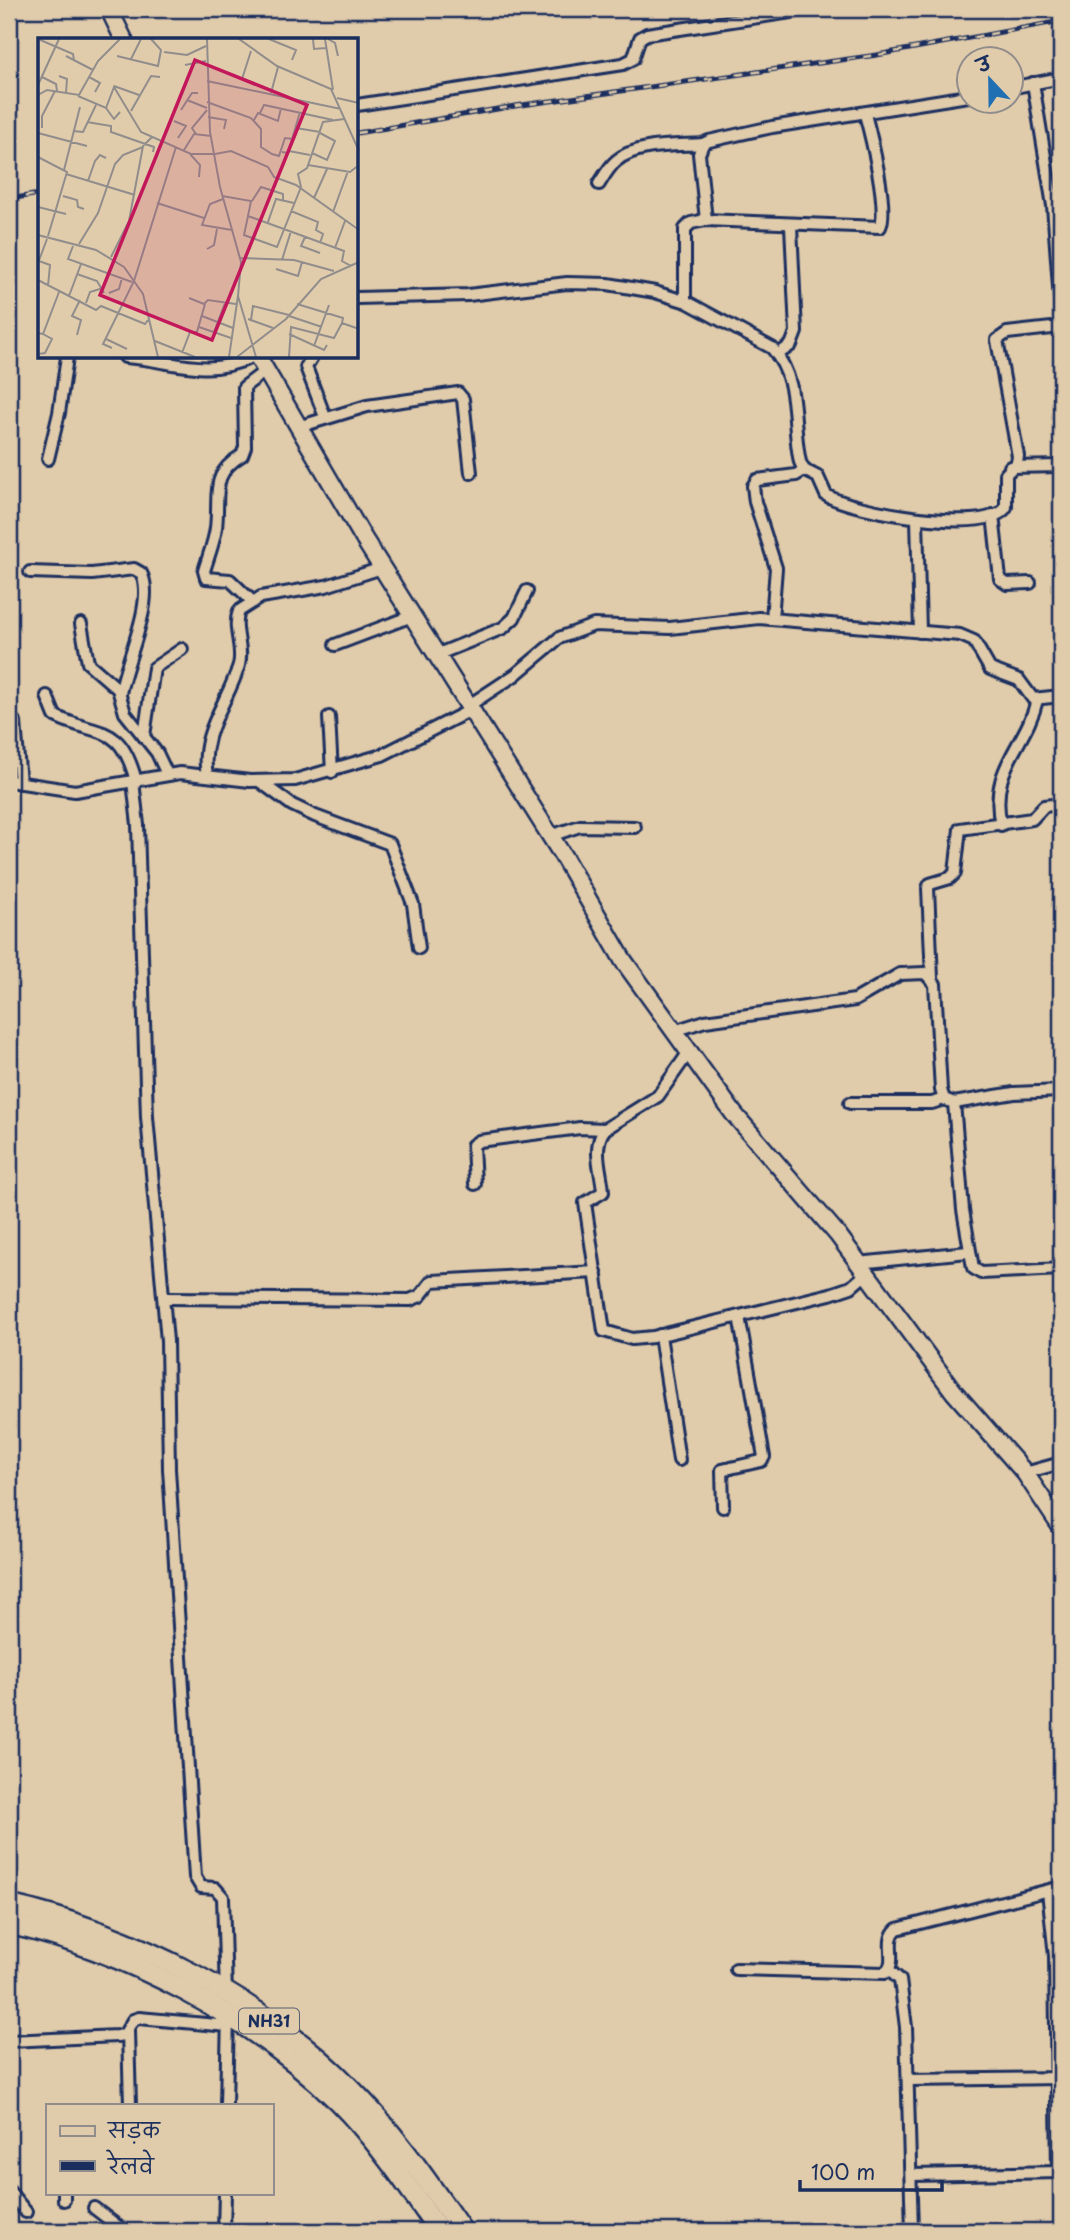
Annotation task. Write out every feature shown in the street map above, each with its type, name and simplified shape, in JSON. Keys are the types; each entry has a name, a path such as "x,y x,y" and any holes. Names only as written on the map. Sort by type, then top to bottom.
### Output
{"highway":[{"name":"NH31","path":"9,1905 39,1912 103,1934 226,1993 276,2026 350,2087 399,2143 462,2231"},
{"name":"NH31","path":"9,1924 96,1951 274,2047 337,2101 385,2154 439,2231"}],"street":[{"path":"109,9 123,38"},
{"path":"730,9 733,21"},
{"path":"359,105 623,64 633,59 640,38 647,34 811,9"},
{"path":"1024,85 1061,78"},
{"path":"1033,83 1057,219 1061,313"},
{"path":"599,184 611,166 623,156 661,147 703,145 772,127 954,98"},
{"path":"685,302 685,229 691,223 706,220 872,229 882,224 875,157 865,114"},
{"path":"703,145 699,165 706,220"},
{"path":"778,355 791,345 796,332 791,226"},
{"path":"359,298 468,295 589,282 655,292 685,302 725,321 772,348 778,355 787,371 795,397 799,457 804,470 818,477 830,498 860,508 943,521 1005,511 1005,478 1010,467 1017,463 1018,456 997,340 1007,333 1061,327"},
{"path":"48,459 60,414 67,359"},
{"path":"137,359 202,370 232,366 248,359"},
{"path":"311,359 306,367 325,417"},
{"path":"252,601 230,580 206,578 204,571 216,527 222,471 226,464 242,454 245,447 244,387 261,364 382,568 550,836 623,960 734,1114 862,1268 954,1392 1025,1473 1061,1527"},
{"path":"298,427 367,406 458,393 463,399 471,473"},
{"path":"1010,467 1061,466"},
{"path":"772,619 776,568 755,502 753,486 757,480 796,475 804,470"},
{"path":"993,515 1000,579 1007,584 1030,583"},
{"path":"917,518 920,632"},
{"path":"207,775 206,745 240,662 237,617 244,606 252,601 326,586 382,568"},
{"path":"30,572 92,574 134,569 141,573 147,594 127,658 120,694 125,713 144,736 167,774"},
{"path":"436,655 503,628 514,618 527,591"},
{"path":"335,645 412,616"},
{"path":"15,722 14,782 75,792 167,774 259,781 295,780 332,772 402,746 469,708 515,675 559,638 580,628 610,625 670,628 742,618 970,638 979,648 990,669 1019,680 1030,697 1037,700 1061,696"},
{"path":"81,624 88,663 120,694"},
{"path":"144,736 154,668 182,649"},
{"path":"47,696 55,716 105,732 116,740 127,753 135,781 147,1117 169,1374 170,1493 195,1877 201,1886 215,1888 223,1897 228,2021 226,2104"},
{"path":"1001,825 997,797 1009,757 1037,700"},
{"path":"329,717 332,772"},
{"path":"259,781 292,805 390,844 413,904 419,948"},
{"path":"1061,804 1044,807 1032,819 960,830 955,873 929,886 932,978 968,1252 973,1269 981,1273 1061,1269"},
{"path":"550,836 580,827 635,827"},
{"path":"674,1031 705,1021 855,1000 900,974 925,973 932,978"},
{"path":"475,1184 472,1151 480,1141 580,1128 605,1129 657,1096 689,1052"},
{"path":"850,1103 932,1103 1014,1093 1061,1091"},
{"path":"605,1129 599,1149 603,1192 585,1203 604,1331 632,1339 660,1335 830,1294 851,1287 862,1268"},
{"path":"862,1268 968,1252"},
{"path":"164,1298 410,1300 420,1296 432,1281 596,1272"},
{"path":"723,1507 722,1470 761,1461 765,1452 739,1316"},
{"path":"660,1335 679,1460"},
{"path":"1025,1473 1061,1463"},
{"path":"889,1970 891,1939 897,1929 1061,1887"},
{"path":"912,2175 1060,2172 1055,1956 1048,1891"},
{"path":"736,1969 877,1974 889,1970"},
{"path":"889,1970 900,1980 902,1989 912,2175 912,2231"},
{"path":"130,2104 128,2031 133,2020 228,2021"},
{"path":"9,2042 117,2036 128,2031"},
{"path":"908,2080 1059,2078"},
{"path":"9,2191 26,2212"},
{"path":"224,2231 225,2194"},
{"path":"94,2208 124,2231"}],"railway":[{"path":"359,133 515,106 877,55 1061,21"},
{"path":"9,199 38,194"}]}
